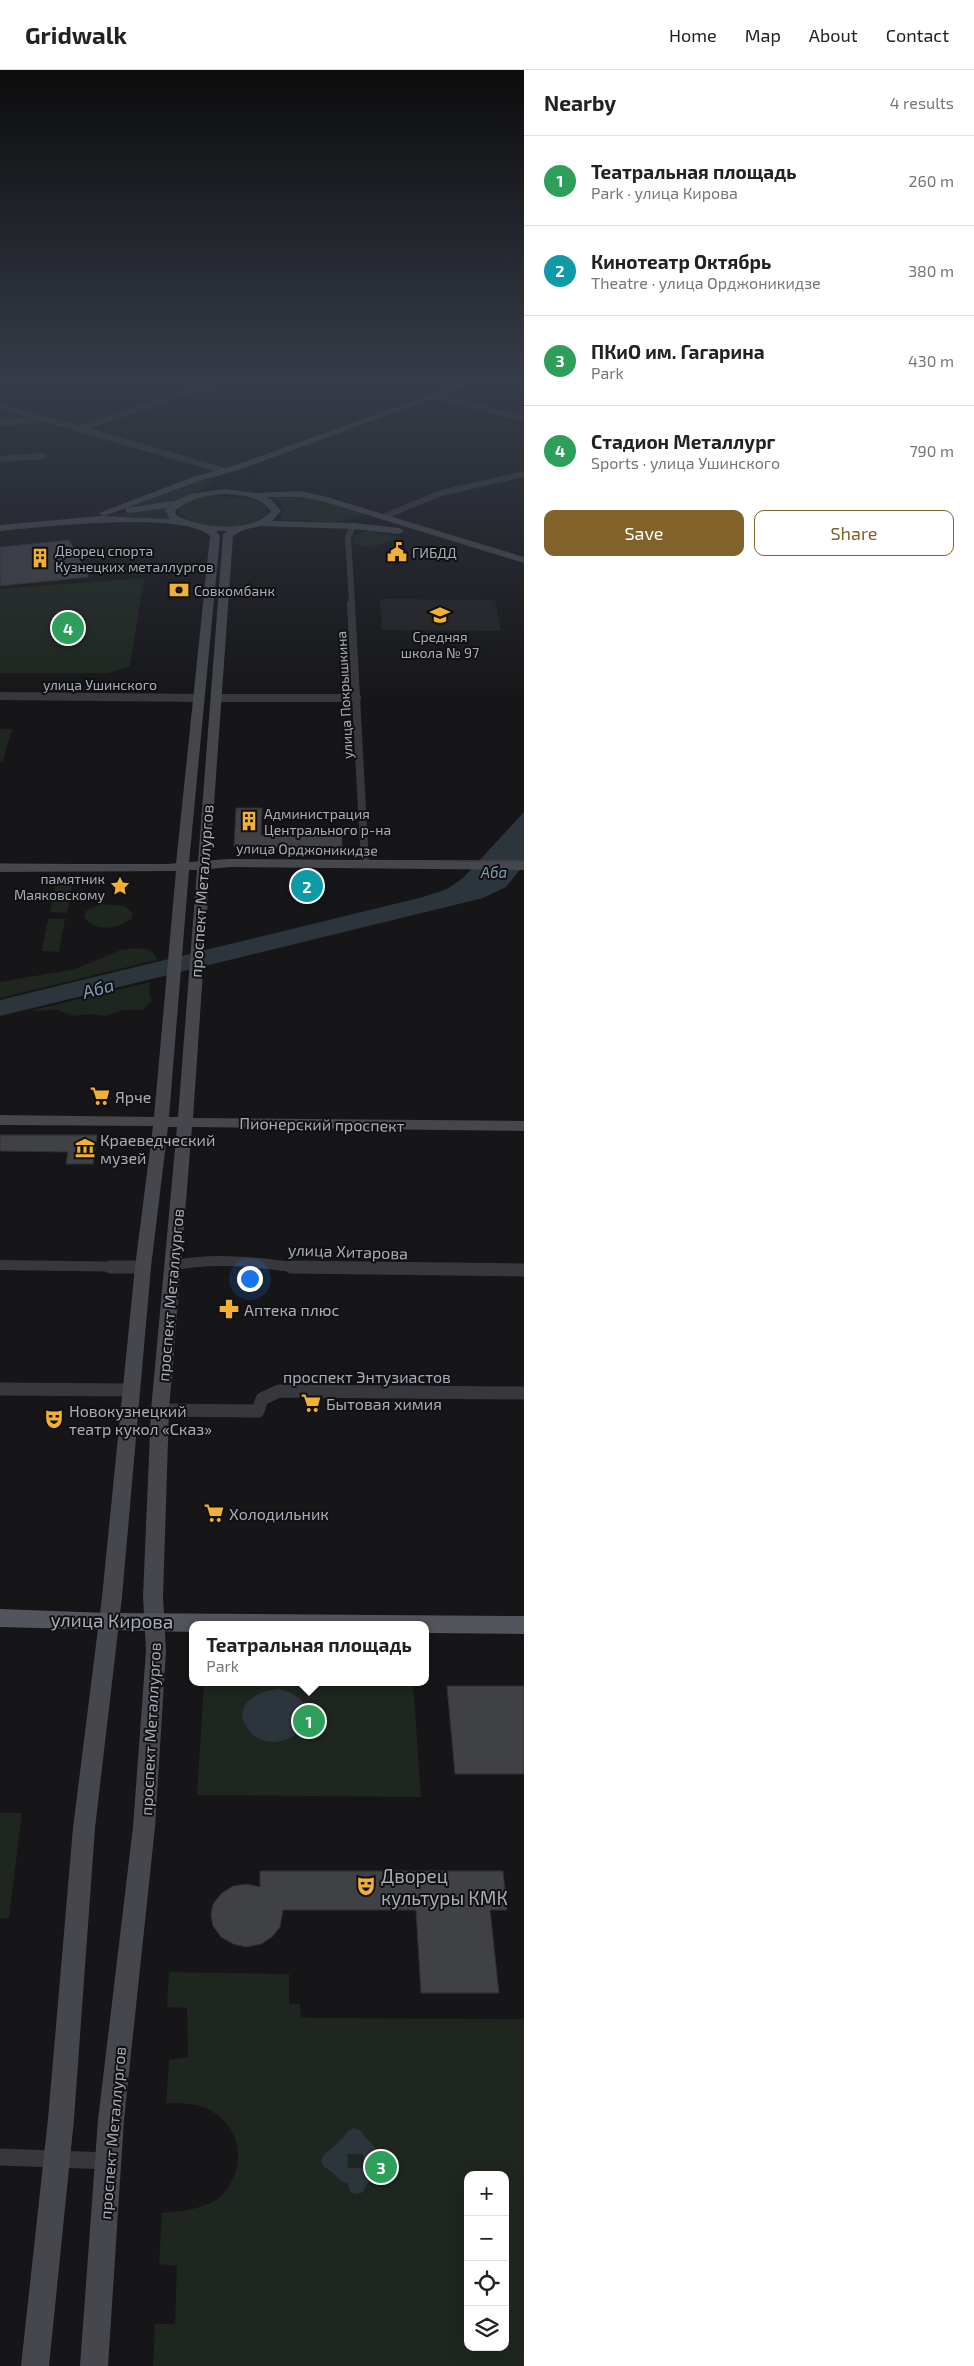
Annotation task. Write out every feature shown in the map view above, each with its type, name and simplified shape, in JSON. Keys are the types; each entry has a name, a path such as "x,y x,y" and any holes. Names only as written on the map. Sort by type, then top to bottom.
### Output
{"main road":[{"path":"104,513 174,487"},
{"path":"202,494 209,487"},
{"path":"238,487 248,495 265,499 273,505 276,511 272,517 262,523"},
{"path":"59,522 104,513 174,504 202,494 308,496 524,560"},
{"path":"174,504 170,510 172,516 180,522"},
{"path":"0,528 59,522 120,519 180,522 204,528 238,528 262,523 353,526 402,531 524,570"},
{"name":"проспект Металлургов","path":"94,2366 108,2161 144,1827 156,1652 154,1597 160,1410 171,1266 174,983 183,862 215,536 204,528"},
{"name":"проспект Металлургов","path":"35,2366 57,2159 84,1828 107,1622 112,1596 143,1267 173,1119 194,983 228,534 238,528"},
{"name":"улица Орджоникидзе","path":"460,860 524,855"},
{"name":"улица Орджоникидзе","path":"0,857 183,862"},
{"name":"улица Орджоникидзе","path":"0,868 160,869 183,862 203,859 460,860 524,866"},
{"name":"Пионерский проспект","path":"0,1120 173,1119 524,1126"},
{"name":"улица Кирова","path":"0,1618 107,1622 189,1622"},
{"name":"улица Кирова","path":"429,1624 524,1625"}],"street":[{"path":"383,517 441,493 467,487"},
{"name":"улица Покрышкина","path":"353,526 348,537 365,859"},
{"name":"улица Ушинского","path":"0,696 200,698"},
{"path":"217,698 357,698"},
{"name":"улица Хитарова","path":"171,1266 196,1262 258,1262 301,1268 524,1270"},
{"path":"0,1265 143,1267"},
{"path":"0,1389 132,1390"},
{"name":"проспект Энтузиастов","path":"160,1410 258,1411 262,1399 279,1391 524,1393"},
{"path":"0,2158 108,2161"}],"shaded area":[{"path":"182,487 205,487 196,493 173,502 129,507"},
{"path":"285,495 324,501 366,515 335,522 280,519 284,509 280,503 269,497"},
{"path":"216,496 255,500 267,508 267,513 259,519 248,523 224,527 200,523 180,514 179,509 191,500"},
{"path":"168,509 169,519 122,516 93,517"},
{"path":"369,531 401,537 371,548 353,543 353,535"},
{"path":"144,578 130,666 108,673 0,673 0,589"},
{"name":"Средняя школа № 97","path":"380,599 495,600 501,631 382,630"},
{"path":"0,729 12,729 3,761 0,761"},
{"path":"56,882 73,882 67,913 50,912"},
{"path":"102,904 125,906 132,912 132,918 114,927 107,928 94,925 84,917 86,911"},
{"path":"48,919 65,919 59,952 42,951"},
{"path":"136,948 150,950 157,960 0,998 0,982 75,969 121,950"},
{"path":"150,982 149,993 152,1001 142,1010 124,1010 105,1016 90,1014 72,1016 58,1010 29,1011"},
{"path":"204,1686 413,1686 421,1797 197,1795"},
{"path":"0,1813 22,1813 9,1918 0,1918"},
{"path":"169,1972 289,1974 289,2004 300,2004 301,2018 524,2019 524,2366 153,2366 155,2324 175,2324 177,2266 159,2264 162,2213 177,2212 203,2206 218,2199 231,2183 238,2159 234,2136 228,2125 219,2116 208,2109 198,2106 166,2103 169,2060 188,2057 187,2008 167,2007"}],"water":[{"name":"Аба","path":"524,812 524,865 506,887 483,898 0,1016 0,1000 423,897 447,889 463,878"},
{"path":"280,1689 299,1698 307,1709 306,1721 299,1731 287,1739 273,1742 259,1739 247,1728 243,1719 245,1705 257,1695"},
{"path":"354,2128 361,2131 378,2153 387,2155 389,2162 387,2168 373,2177 363,2192 357,2194 350,2192 348,2184 324,2167 321,2161 324,2154 348,2131","holes":["347,2154 363,2154 364,2168 348,2168"]}],"building":[{"name":"Дворец спорта Кузнецких металлургов","path":"69,540 89,577 0,586 0,547"},
{"name":"Администрация Центрального р-на","path":"236,808 262,808 261,835 342,836 342,848 234,847"},
{"path":"0,1135 97,1135 93,1164 66,1164 68,1152 0,1151"},
{"path":"447,1686 524,1686 524,1774 455,1774"},
{"name":"Дворец культуры КМК","path":"260,1871 503,1871 507,1910 490,1910 499,1993 421,1993 416,1910 283,1910 280,1927 272,1937 261,1944 246,1947 233,1944 221,1937 213,1926 211,1915 213,1904 222,1893 233,1886 247,1884 260,1887"}],"tram line":[{"path":"0,864 161,865 222,860 524,861"}],"place":[{"name":"ГИБДД","path":"397,552"},
{"name":"Дворец спорта Кузнецких металлургов","path":"40,558"},
{"name":"Совкомбанк","path":"179,590"},
{"name":"Средняя школа № 97","path":"440,615"},
{"name":"Стадион Металлург","path":"68,628"},
{"name":"Администрация Центрального р-на","path":"249,821"},
{"name":"памятник Маяковскому","path":"120,886"},
{"name":"Кинотеатр Октябрь","path":"307,886"},
{"name":"Ярче","path":"100,1096"},
{"name":"Краеведческий музей","path":"85,1148"},
{"name":"Аптека плюс","path":"229,1309"},
{"name":"Бытовая химия","path":"311,1403"},
{"name":"Новокузнецкий театр кукол «Сказ»","path":"54,1419"},
{"name":"Холодильник","path":"214,1513"},
{"name":"Театральная площадь","path":"309,1721"},
{"name":"Дворец культуры КМК","path":"366,1886"},
{"name":"ПКиО им. Гагарина","path":"381,2167"}]}
